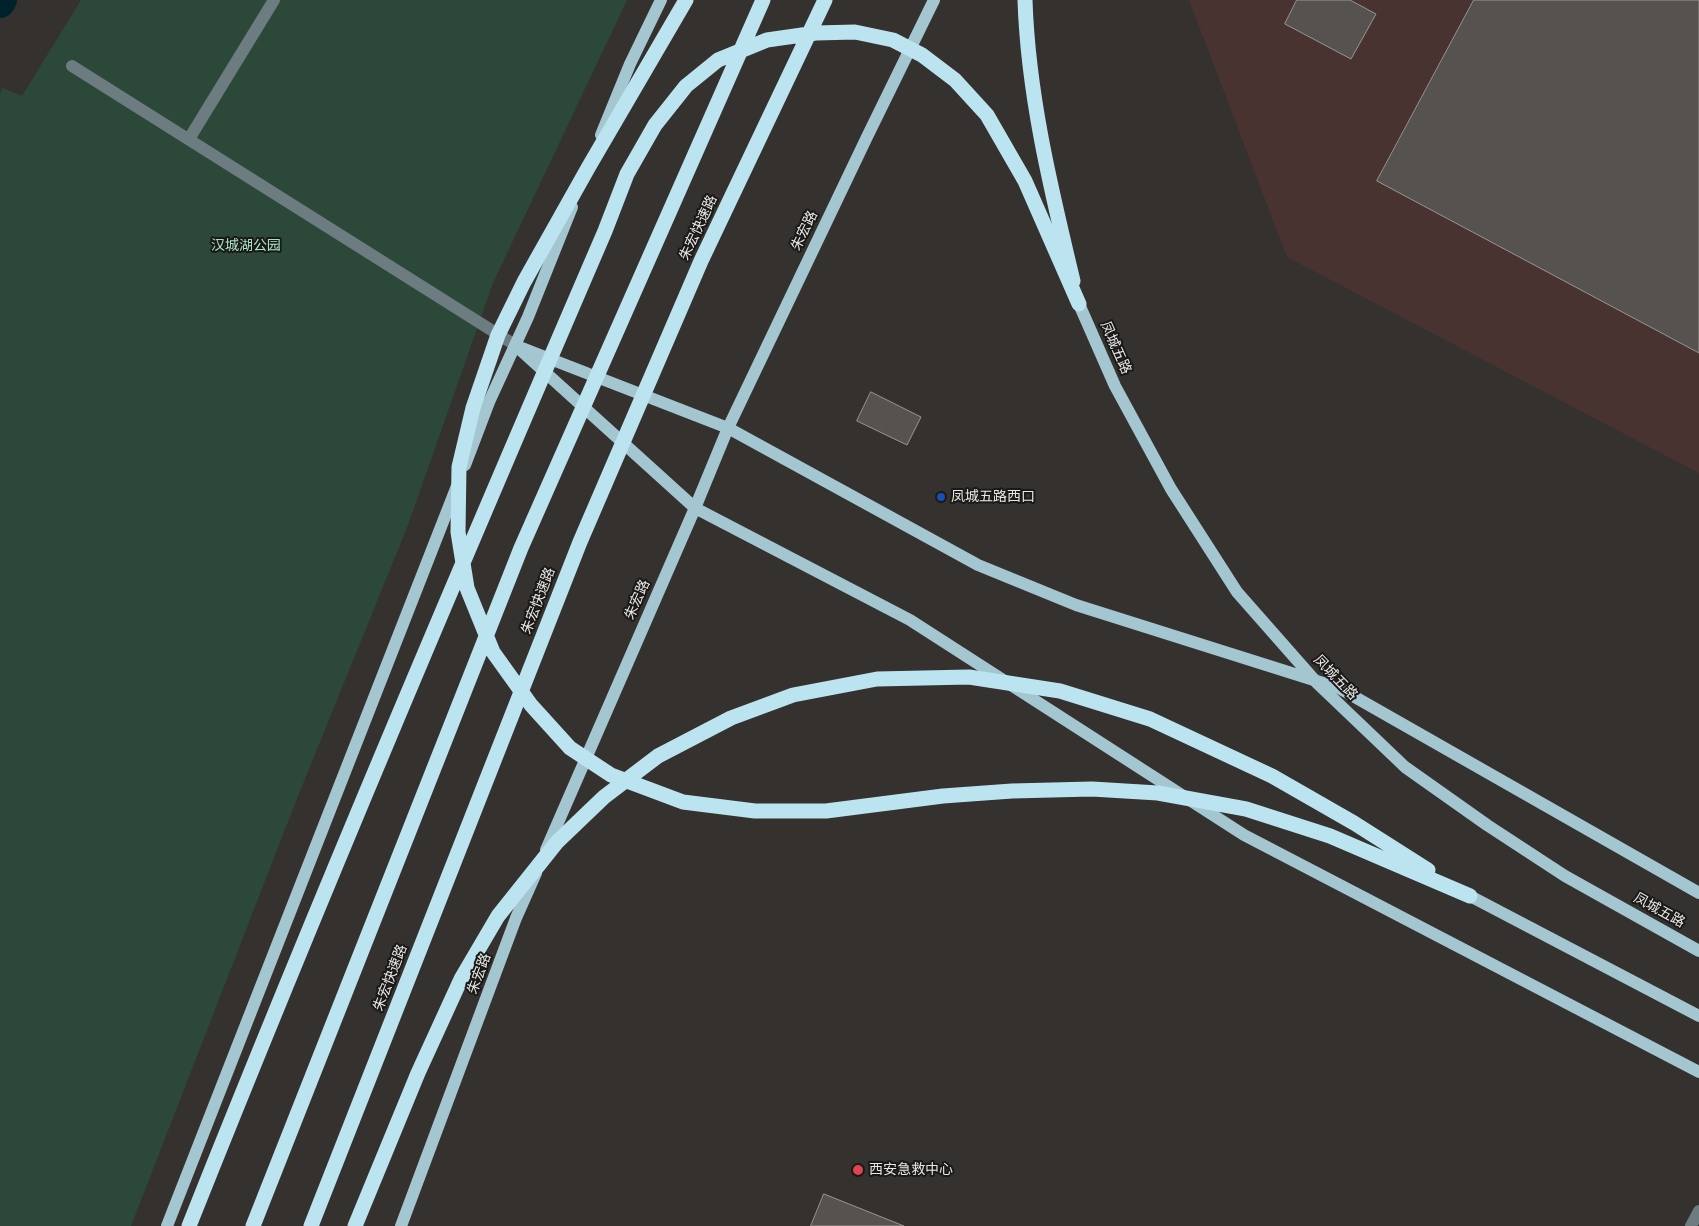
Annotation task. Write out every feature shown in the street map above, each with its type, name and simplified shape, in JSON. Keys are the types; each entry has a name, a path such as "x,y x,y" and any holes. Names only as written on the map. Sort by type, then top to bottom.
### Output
{"highway":[{"path":"686,0 583,176 524,282 498,335 473,408 459,467 458,532 467,588 493,652 531,705 570,748 611,775 683,802 756,811 826,811 943,796 1012,791 1092,789 1158,793 1246,809 1330,836 1470,896"},
{"path":"253,1226 522,548 763,0"},
{"name":"朱宏快速路","path":"311,1226 580,542 701,261 825,0"},
{"path":"1025,0 1027,42 1048,178 1079,304"},
{"path":"190,1226 237,1106 416,671 605,231 627,174 654,125 686,86 718,60 768,40 816,33 855,32 893,40 922,55 955,80 987,115 1025,181 1079,304"},
{"path":"355,1226 418,1073 461,979 498,916 557,842 604,796 658,756 731,718 793,695 877,679 969,677 1060,691 1150,719 1272,776 1354,823 1470,896"}],"main road":[{"path":"167,1226 489,402 515,345 630,64 660,0"},
{"name":"朱宏路","path":"401,1226 516,918 728,428 934,0"},
{"name":"凤城五路","path":"1079,304 1115,386 1171,489 1237,592 1318,684 1405,767 1565,876 1699,951"},
{"path":"515,345 728,428 978,565 1076,605 1339,688 1699,893"},
{"path":"515,345 695,508 910,620 1244,835 1699,1072"},
{"path":"1470,896 1699,1016"}],"street":[{"path":"189,139 274,0"},
{"path":"72,66 515,345"},
{"path":"1691,1226 1699,1211"}],"shaded area":[{"path":"1189,0 1699,0 1699,473 1287,257"}],"green space":[{"name":"汉城湖公园","path":"81,0 627,0 493,283 408,525 296,801 131,1226 0,1226 0,93 3,88 22,96"}],"building":[{"path":"1297,0 1350,0 1376,14 1351,59 1285,24"},
{"path":"1474,0 1699,0 1699,353 1377,181"},
{"path":"871,392 921,417 907,445 857,421"},
{"path":"824,1194 904,1226 811,1226"}],"place":[{"name":"凤城五路西口","path":"941,497"},
{"name":"西安急救中心","path":"858,1170"}]}
